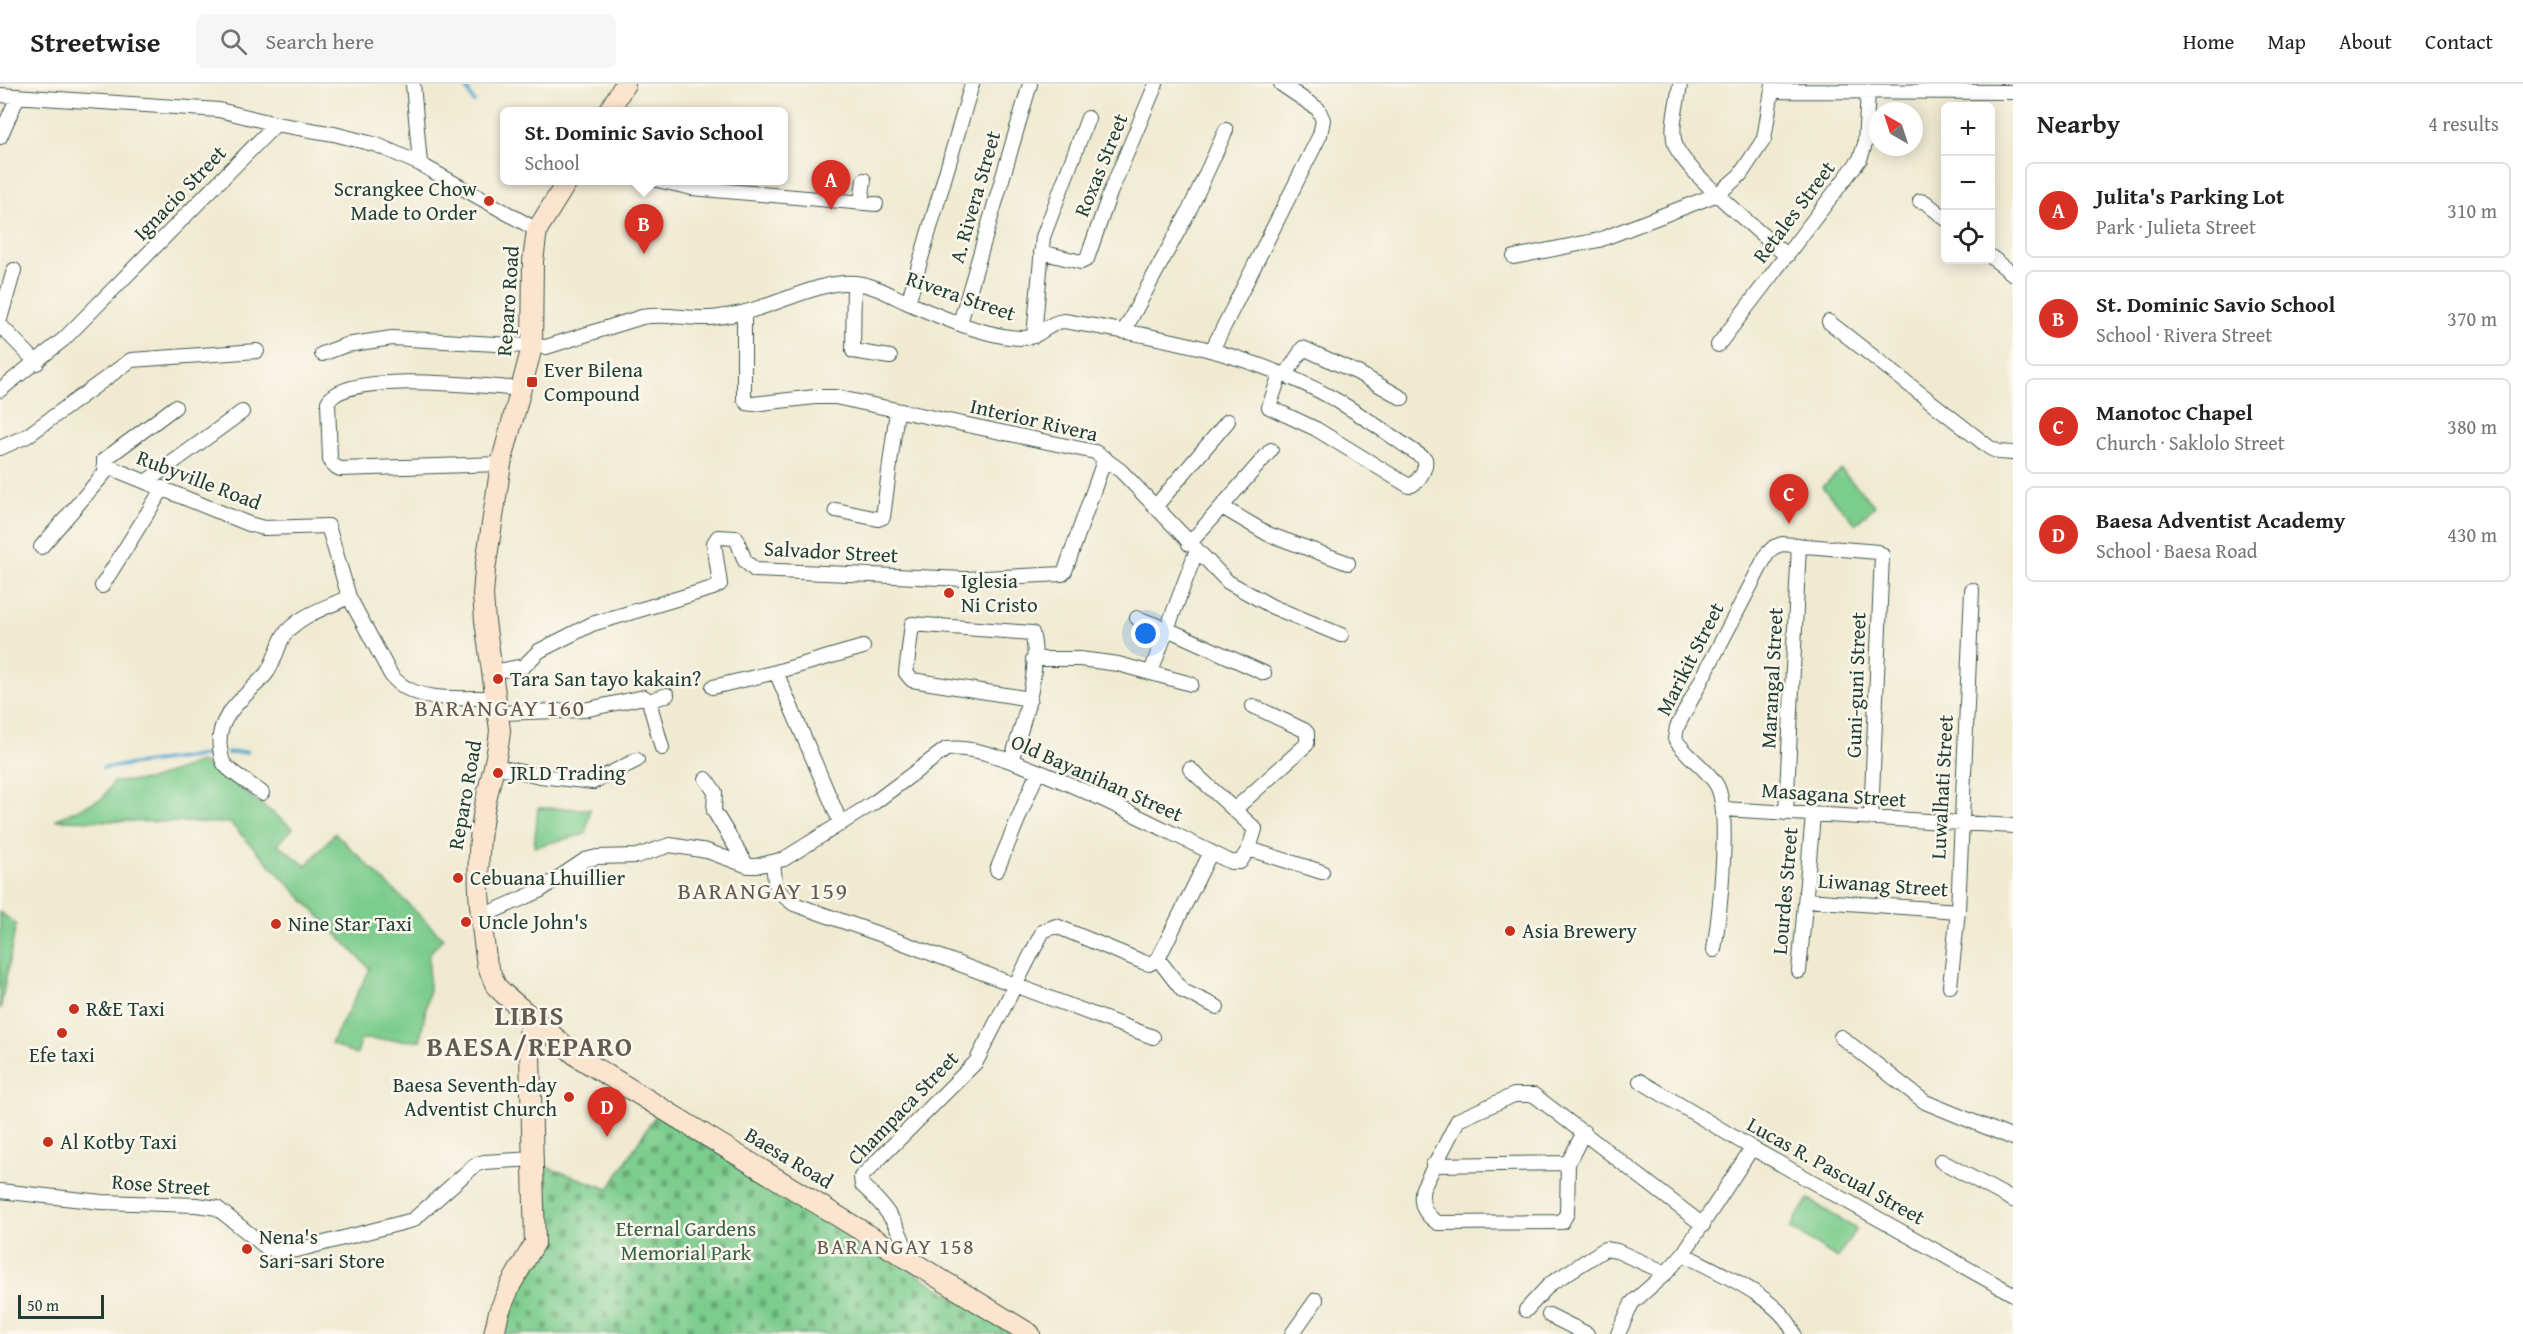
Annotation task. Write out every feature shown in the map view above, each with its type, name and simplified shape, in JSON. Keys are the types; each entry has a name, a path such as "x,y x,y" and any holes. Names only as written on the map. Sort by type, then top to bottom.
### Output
{"main road":[{"path":"611,107 625,84"},
{"name":"Reparo Road","path":"529,1016 500,990 491,976 487,965 480,917 477,881 478,851 483,816 499,747 498,706 483,596 501,464 532,347 533,261 537,230 565,185"},
{"path":"494,1334 499,1312 511,1284 535,1243 529,1016"},
{"name":"Baesa Road","path":"529,1016 578,1057 1030,1334"}],"street":[{"path":"413,84 420,164"},
{"name":"A. Rivera Street","path":"908,303 972,84"},
{"name":"A. Rivera Street","path":"960,322 1030,84"},
{"name":"Roxas Street","path":"1041,252 1084,262 1156,84"},
{"path":"1212,350 1320,135 1323,120 1318,110 1281,84"},
{"path":"1680,84 1674,133 1675,145 1681,156 1718,194 1787,256"},
{"path":"1514,257 1599,240 1718,194 1740,175 1758,151 1764,139 1772,87 1868,91 1950,88 2013,92"},
{"name":"Retales Street","path":"1718,345 1860,159 1865,144 1868,91"},
{"path":"0,95 219,110 276,124 334,134 376,146 420,164 537,230"},
{"path":"0,137 18,96"},
{"path":"1034,336 1041,252 1048,221 1088,118"},
{"name":"Ignacio Street","path":"0,390 37,363 126,278 276,124"},
{"path":"1124,331 1185,220 1226,130"},
{"path":"861,202 864,180"},
{"path":"679,185 876,204"},
{"path":"1920,201 1925,202 1941,215"},
{"path":"1995,259 2013,274"},
{"path":"0,319 14,270"},
{"path":"854,283 853,351 890,357"},
{"name":"Rivera Street","path":"322,354 346,345 392,338 546,347 649,316 710,318 744,313 792,296 854,283 874,286 908,303 994,333 1022,338 1034,336 1054,322 1064,321 1212,350 1283,375 1334,399 1425,459 1425,466 1415,484 1409,486 1317,429 1269,407 1283,375"},
{"name":"Interior Rivera","path":"744,313 744,398 747,403 835,397 1083,449 1105,458 1121,471 1228,582 1273,607 1341,635"},
{"path":"1829,322 1990,448 1999,452 2013,453"},
{"path":"0,325 37,363"},
{"path":"1283,375 1303,348 1358,373 1402,398"},
{"path":"0,448 27,436 131,360 257,351"},
{"path":"501,464 340,469 330,460 327,402 330,397 347,388 399,381 522,389"},
{"path":"41,547 106,467 104,460 175,407"},
{"path":"836,510 878,519 883,517 897,411"},
{"path":"147,482 242,412"},
{"path":"1155,507 1228,421"},
{"path":"1151,672 1193,548 1222,507 1271,450"},
{"name":"Salvador Street","path":"493,672 524,666 538,651 592,624 720,584 714,543 718,537 736,538 745,561 754,570 964,579 1062,574 1105,458"},
{"name":"Rubyville Road","path":"106,467 264,528 328,526 349,597 398,685 423,695 498,706 584,710 640,698 648,699 667,695"},
{"path":"102,586 163,488"},
{"path":"1222,507 1268,534 1348,563"},
{"name":"Marikit Street","path":"1714,950 1721,875 1724,809 1722,795 1715,782 1682,749 1676,739 1677,728 1767,554 1774,547 1782,544 1799,545"},
{"name":"Guni-guni Street","path":"1799,545 1878,552 1882,555 1871,818"},
{"name":"Marangal Street","path":"1786,813 1799,545"},
{"name":"Luwalhati Street","path":"1950,986 1958,911 1972,590"},
{"path":"262,793 226,766 220,751 218,736 220,728 239,701 268,671 283,637 290,628 299,621 349,597"},
{"path":"1137,618 1167,628 1264,673"},
{"path":"1011,761 1030,699 1032,633 912,624 906,673 912,680 1030,699"},
{"path":"713,687 776,672 862,647"},
{"path":"1033,659 1080,659 1118,664 1191,684"},
{"path":"776,672 841,824"},
{"path":"648,699 662,748"},
{"path":"1235,809 1307,744 1308,734 1304,730 1253,706"},
{"name":"Old Bayanihan Street","path":"480,917 539,891 585,860 597,856 637,856 669,845 707,851 756,866 783,859 875,802 946,749 958,748 1011,761 1038,771 1235,862 1245,856 1249,849"},
{"path":"494,766 540,776 592,782 637,760"},
{"path":"1190,769 1255,829 1249,849 1322,872"},
{"path":"997,870 1038,771"},
{"path":"706,779 715,792 714,811 746,864"},
{"name":"Masagana Street","path":"1724,809 2013,826"},
{"name":"Lourdes Street","path":"1798,971 1814,815"},
{"path":"1015,986 1043,931 1053,926 1149,964 1158,958 1211,852"},
{"path":"773,862 779,892 794,904 1153,1037"},
{"name":"Liwanag Street","path":"1806,900 1958,911"},
{"path":"1158,958 1183,991 1217,1007"},
{"name":"Champaca Street","path":"899,1252 904,1244 895,1224 879,1200 862,1185 861,1177 971,1068 1015,986"},
{"path":"1841,1037 1925,1102 2013,1138"},
{"name":"Lucas R. Pascual Street","path":"1640,1081 1752,1148 2013,1294"},
{"path":"1584,1132 1568,1163 1567,1213 1564,1220 1558,1223 1438,1223 1426,1213 1421,1196 1433,1165 1458,1120 1525,1093 1534,1095 1584,1132 1703,1225"},
{"path":"1618,1334 1632,1303 1666,1273 1683,1254 1752,1148"},
{"name":"Rose Street","path":"0,1191 101,1202 196,1205 217,1208 267,1248 279,1251 297,1250 414,1220 475,1165 484,1162 533,1159"},
{"path":"1941,1161 2013,1200"},
{"path":"1433,1165 1568,1163"},
{"path":"1526,1310 1550,1284 1605,1250 1617,1251 1666,1273"},
{"path":"1683,1254 1762,1298 1782,1314 1789,1322 1794,1334"},
{"path":"1292,1334 1316,1300"},
{"path":"1549,1316 1587,1334"}],"green space":[{"path":"1841,470 1875,506 1856,524 1822,487"},
{"path":"200,762 218,772 293,828 278,844 306,866 335,833 443,938 429,954 429,991 420,1041 361,1039 357,1055 331,1044 370,969 230,823 55,820 103,798 113,782 150,780"},
{"path":"538,808 590,809 586,834 534,847"},
{"path":"0,912 16,924 0,1010"},
{"name":"Eternal Gardens Memorial Park","path":"656,1114 1014,1334 500,1334 503,1313 539,1245 535,1163 609,1189"},
{"path":"1808,1199 1856,1229 1837,1258 1790,1228"}],"waterway":[{"path":"464,84 474,102"},
{"path":"228,753 247,752"},
{"path":"103,768 208,755"}],"place":[{"name":"Scrangkee Chow Made to Order","path":"489,201"},
{"name":"Julita's Parking Lot","path":"831,210"},
{"name":"St. Dominic Savio School","path":"644,254"},
{"name":"Ever Bilena Compound","path":"532,382"},
{"name":"Manotoc Chapel","path":"1789,524"},
{"name":"Iglesia Ni Cristo","path":"949,593"},
{"name":"Tara San tayo kakain?","path":"498,679"},
{"name":"JRLD Trading","path":"498,773"},
{"name":"Cebuana Lhuillier","path":"458,878"},
{"name":"Uncle John's","path":"466,922"},
{"name":"Nine Star Taxi","path":"276,924"},
{"name":"Asia Brewery","path":"1510,931"},
{"name":"R&E Taxi","path":"74,1009"},
{"name":"Efe taxi","path":"62,1033"},
{"name":"Baesa Seventh-day Adventist Church","path":"569,1097"},
{"name":"Baesa Adventist Academy","path":"607,1137"},
{"name":"Al Kotby Taxi","path":"48,1142"},
{"name":"Nena's Sari-sari Store","path":"247,1249"}],"district":[{"name":"BARANGAY 160","path":"500,708"},
{"name":"BARANGAY 159","path":"763,891"},
{"name":"LIBIS BAESA/REPARO","path":"530,1032"},
{"name":"BARANGAY 158","path":"896,1246"}]}
